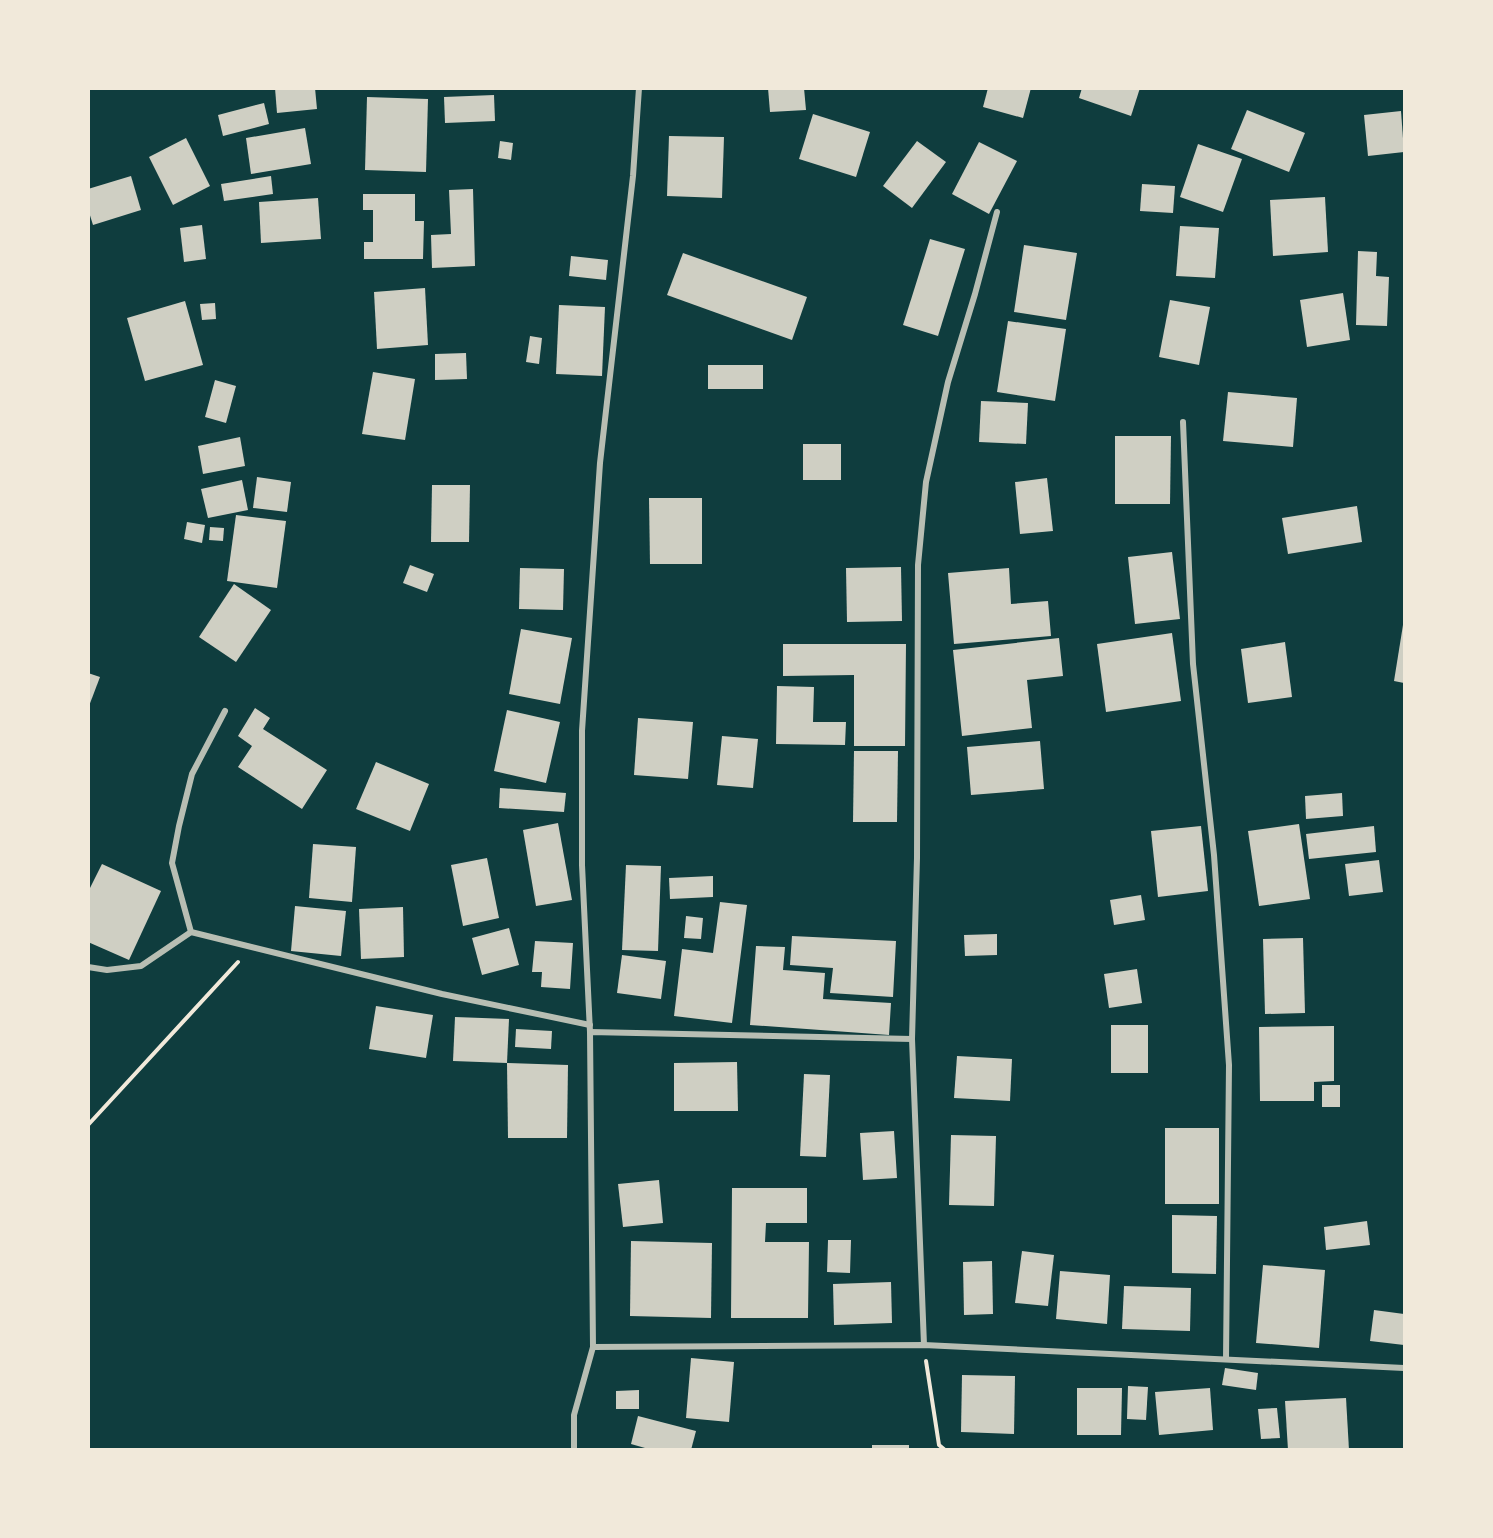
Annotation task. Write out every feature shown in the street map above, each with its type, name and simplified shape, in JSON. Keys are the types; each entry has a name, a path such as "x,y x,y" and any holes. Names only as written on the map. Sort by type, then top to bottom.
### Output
{"street":[{"path":"574,1449 574,1415 593,1347 590,1028 582,865 582,731 600,463 633,176 639,88"},
{"path":"924,1345 912,1039 917,846 918,565 926,482 948,382 997,213"},
{"path":"1183,422 1193,664 1214,855 1229,1065 1227,1359"},
{"path":"191,932 172,863 192,774 225,711"},
{"path":"88,967 106,970 141,966 191,932 590,1028 912,1039"},
{"path":"593,1347 924,1345 1404,1368"}],"path":[{"path":"88,1125 253,946"},
{"path":"924,1345 939,1445 945,1449"}],"building":[{"path":"275,88 315,88 317,109 277,113"},
{"path":"768,88 804,88 806,110 770,112"},
{"path":"988,88 1031,88 1023,118 983,107"},
{"path":"1082,88 1140,88 1131,116 1079,98"},
{"path":"494,95 495,121 445,123 444,97"},
{"path":"367,97 428,99 426,172 365,170"},
{"path":"264,103 269,124 223,136 218,115"},
{"path":"1247,110 1305,133 1289,172 1231,149"},
{"path":"1401,111 1404,152 1368,156 1364,115"},
{"path":"813,114 870,132 856,177 799,159"},
{"path":"305,128 311,164 251,174 246,138"},
{"path":"669,136 724,137 722,198 667,196"},
{"path":"186,138 210,186 173,205 149,157"},
{"path":"500,141 513,143 511,160 498,158"},
{"path":"917,141 946,162 912,208 883,186"},
{"path":"979,142 1017,161 989,214 952,194"},
{"path":"1198,144 1242,159 1223,212 1180,197"},
{"path":"131,176 141,210 93,225 88,209 88,189"},
{"path":"271,176 273,194 224,201 221,184"},
{"path":"1142,184 1175,186 1173,213 1140,211"},
{"path":"473,189 475,266 432,268 431,235 451,234 449,190"},
{"path":"363,194 415,194 415,221 424,221 423,259 364,259 364,242 373,242 373,210 363,210"},
{"path":"1325,197 1328,252 1273,256 1270,200"},
{"path":"318,198 321,239 261,243 259,202"},
{"path":"202,225 206,259 184,262 180,228"},
{"path":"1180,226 1219,228 1215,278 1176,276"},
{"path":"930,239 965,249 938,336 903,325"},
{"path":"1024,245 1077,253 1066,320 1014,312"},
{"path":"1358,251 1377,252 1376,276 1389,277 1387,326 1356,325"},
{"path":"683,253 807,297 792,340 667,295"},
{"path":"571,256 608,260 606,280 569,276"},
{"path":"425,288 428,345 377,349 374,292"},
{"path":"1343,293 1350,340 1307,347 1300,300"},
{"path":"1170,300 1210,307 1199,365 1159,357"},
{"path":"185,301 203,365 145,381 127,318"},
{"path":"215,303 216,319 202,320 200,304"},
{"path":"559,305 605,307 602,376 556,374"},
{"path":"1008,321 1066,329 1055,401 997,392"},
{"path":"530,336 542,338 539,364 526,362"},
{"path":"466,353 467,379 435,380 435,354"},
{"path":"708,365 763,365 763,389 708,389"},
{"path":"373,372 415,379 405,440 362,434"},
{"path":"215,380 236,386 226,423 205,417"},
{"path":"1228,392 1297,398 1293,447 1223,441"},
{"path":"981,401 1028,403 1026,444 979,442"},
{"path":"1115,436 1171,436 1170,504 1115,504"},
{"path":"240,437 245,466 203,474 198,446"},
{"path":"803,444 841,444 841,480 803,480"},
{"path":"257,477 291,482 287,512 253,508"},
{"path":"1047,478 1053,531 1020,534 1015,482"},
{"path":"242,480 248,510 208,518 201,489"},
{"path":"432,485 470,485 469,542 431,542"},
{"path":"649,498 702,498 702,564 650,564"},
{"path":"1357,506 1362,542 1288,554 1282,518"},
{"path":"236,515 286,521 277,588 227,581"},
{"path":"187,522 205,525 202,543 184,539"},
{"path":"210,527 224,528 223,541 209,540"},
{"path":"1172,552 1180,619 1135,624 1128,557"},
{"path":"410,565 434,574 427,592 403,583"},
{"path":"901,567 902,621 847,622 846,568"},
{"path":"520,568 564,569 563,610 519,609"},
{"path":"1009,568 1011,604 1048,601 1051,636 954,644 948,573"},
{"path":"234,584 271,610 236,662 199,637"},
{"path":"1404,626 1404,683 1394,681"},
{"path":"521,629 572,638 560,704 509,694"},
{"path":"1172,633 1181,701 1106,712 1097,644"},
{"path":"1059,638 1063,676 1027,680 1032,728 962,736 953,650"},
{"path":"1285,642 1292,697 1248,703 1241,649"},
{"path":"783,644 906,644 905,746 854,746 854,675 783,676"},
{"path":"88,673 100,677 89,706 88,706"},
{"path":"777,686 814,687 813,722 846,722 845,745 776,744"},
{"path":"255,708 270,718 263,729 327,770 302,809 238,767 252,746 238,736"},
{"path":"507,710 560,722 546,783 494,771"},
{"path":"638,718 693,722 688,779 634,775"},
{"path":"722,736 758,739 753,788 717,785"},
{"path":"1040,741 1044,789 971,795 967,747"},
{"path":"854,751 898,751 897,822 853,822"},
{"path":"376,762 429,784 410,831 356,809"},
{"path":"500,788 566,793 564,812 499,808"},
{"path":"1342,793 1343,816 1306,819 1305,796"},
{"path":"558,823 572,900 536,906 523,830"},
{"path":"1299,824 1310,899 1259,906 1248,831"},
{"path":"1201,826 1208,891 1158,897 1151,831"},
{"path":"1374,826 1376,852 1309,859 1306,834"},
{"path":"313,844 356,847 352,902 309,898"},
{"path":"487,858 499,918 463,926 451,865"},
{"path":"1379,860 1383,892 1349,896 1345,864"},
{"path":"102,864 161,891 129,960 88,942 88,892"},
{"path":"626,865 661,866 658,951 622,950"},
{"path":"713,876 713,897 670,899 669,878"},
{"path":"1141,895 1145,920 1114,925 1110,900"},
{"path":"720,902 747,905 732,1023 674,1016 682,949 713,953"},
{"path":"295,906 346,911 341,956 291,951"},
{"path":"403,907 404,957 361,959 359,909"},
{"path":"686,916 703,918 701,939 684,938"},
{"path":"509,928 519,965 482,975 472,938"},
{"path":"997,934 997,955 965,956 964,935"},
{"path":"792,936 896,941 893,997 830,993 833,968 790,965"},
{"path":"1303,938 1305,1013 1265,1014 1263,939"},
{"path":"535,941 573,943 570,989 541,987 542,972 532,972"},
{"path":"756,946 785,947 783,970 825,973 823,999 891,1003 889,1035 750,1025"},
{"path":"622,955 666,961 661,999 617,993"},
{"path":"1137,969 1142,1003 1109,1008 1104,974"},
{"path":"376,1006 433,1015 426,1058 369,1049"},
{"path":"455,1017 509,1019 507,1063 453,1061"},
{"path":"1111,1025 1148,1025 1148,1073 1111,1073"},
{"path":"1334,1026 1334,1081 1314,1082 1314,1101 1260,1101 1259,1027"},
{"path":"516,1029 552,1031 551,1049 515,1047"},
{"path":"957,1056 1012,1059 1010,1101 954,1098"},
{"path":"737,1062 738,1111 674,1111 674,1063"},
{"path":"507,1063 568,1065 567,1138 508,1138"},
{"path":"804,1074 830,1075 826,1157 800,1156"},
{"path":"1322,1085 1340,1085 1340,1107 1322,1107"},
{"path":"1165,1128 1219,1128 1219,1204 1165,1204"},
{"path":"894,1131 897,1178 863,1180 860,1133"},
{"path":"951,1135 996,1136 994,1206 949,1205"},
{"path":"659,1180 663,1223 623,1227 618,1184"},
{"path":"732,1188 807,1188 807,1223 766,1223 765,1242 809,1242 808,1318 731,1318"},
{"path":"1172,1215 1217,1216 1216,1274 1172,1273"},
{"path":"1367,1221 1370,1245 1326,1250 1324,1227"},
{"path":"828,1240 851,1240 850,1273 827,1272"},
{"path":"631,1241 712,1243 711,1318 630,1316"},
{"path":"1022,1251 1054,1255 1048,1306 1015,1303"},
{"path":"992,1261 993,1314 964,1315 963,1262"},
{"path":"1263,1265 1325,1270 1319,1348 1256,1343"},
{"path":"1060,1271 1110,1275 1107,1324 1056,1319"},
{"path":"891,1282 892,1323 834,1325 833,1284"},
{"path":"1124,1286 1191,1288 1190,1331 1122,1329"},
{"path":"1374,1310 1404,1314 1404,1345 1370,1341"},
{"path":"691,1358 734,1362 729,1422 686,1418"},
{"path":"1225,1368 1258,1373 1256,1390 1222,1385"},
{"path":"962,1375 1015,1376 1014,1434 961,1432"},
{"path":"1128,1386 1148,1387 1146,1420 1127,1419"},
{"path":"1077,1388 1122,1388 1121,1435 1077,1435"},
{"path":"1210,1388 1213,1430 1159,1435 1155,1392"},
{"path":"639,1390 639,1409 616,1409 616,1391"},
{"path":"1346,1398 1349,1450 1288,1450 1285,1401"},
{"path":"1277,1408 1280,1438 1261,1439 1258,1409"},
{"path":"638,1416 696,1431 691,1450 652,1450 631,1444"},
{"path":"872,1445 909,1445 909,1450 872,1450"}]}
